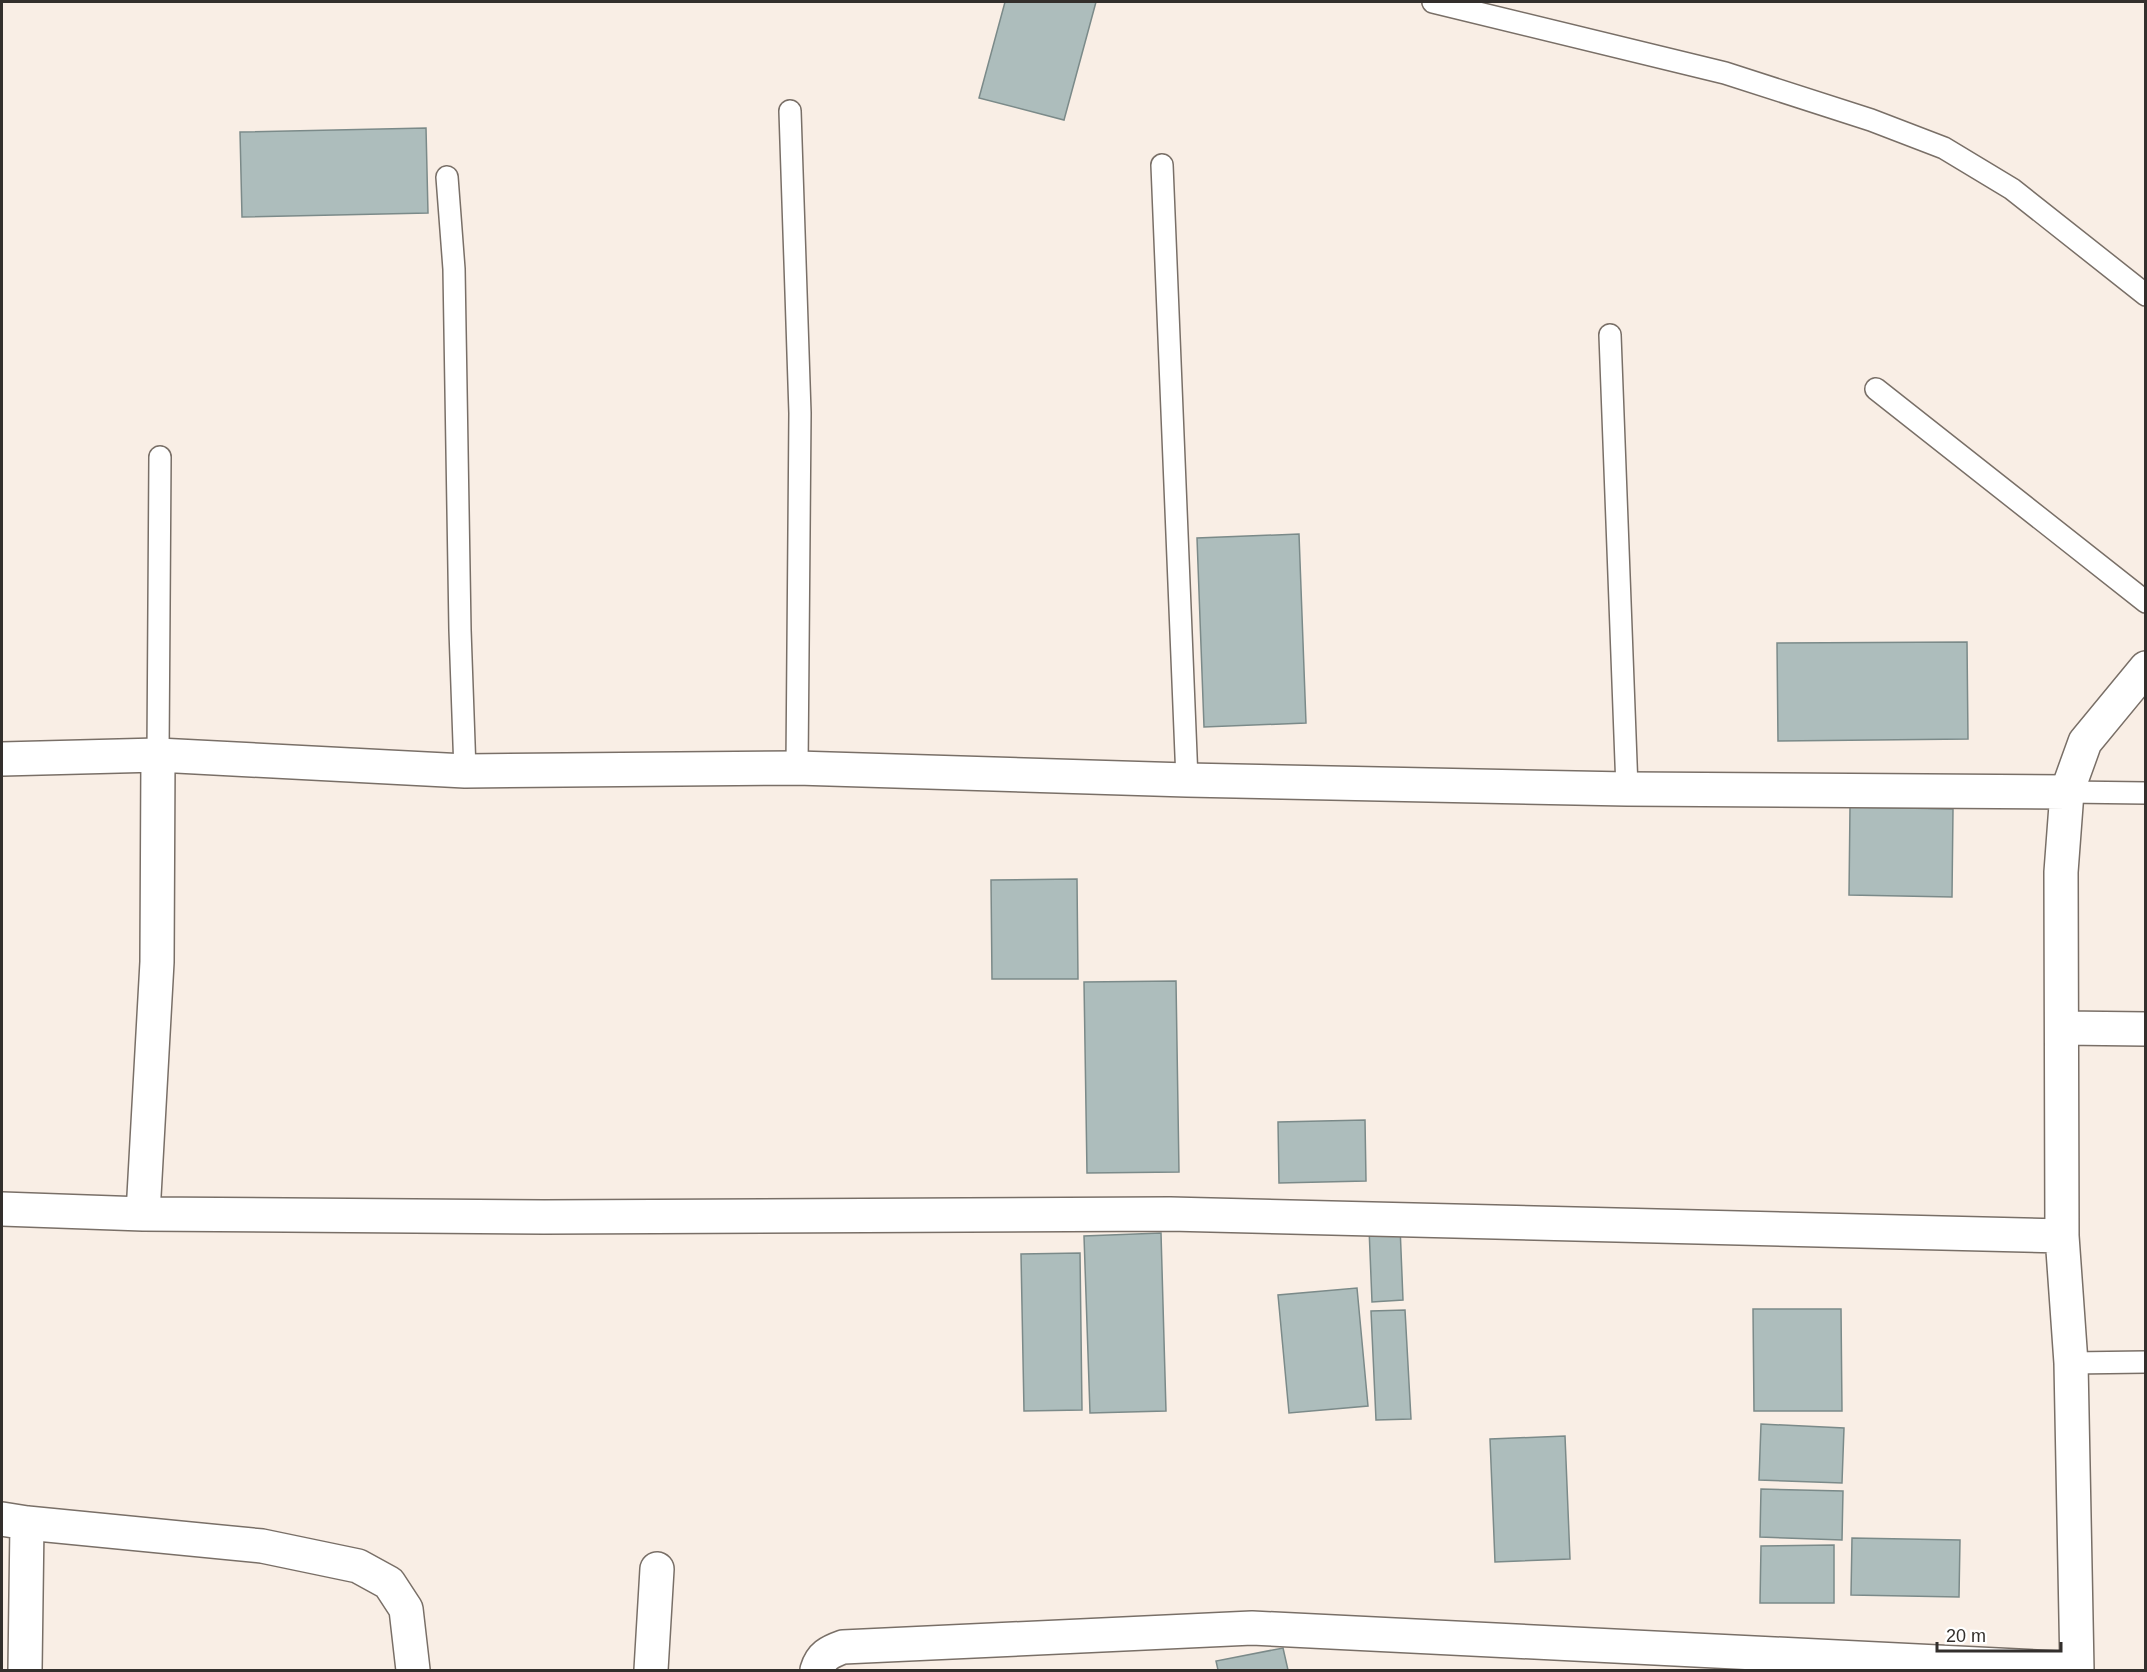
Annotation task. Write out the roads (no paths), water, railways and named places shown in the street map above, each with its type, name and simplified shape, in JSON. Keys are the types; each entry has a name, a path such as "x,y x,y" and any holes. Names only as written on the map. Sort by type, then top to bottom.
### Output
{"street":[{"path":"817,1671 820,1660 830,1652 843,1647 1252,1628 2077,1670 2072,1363 2062,1236 2061,872 2067,792 2085,742 2145,668"},
{"path":"143,1214 157,962 158,755"},
{"path":"2,759 158,755 465,771 797,768 1187,780 1627,789 2067,792"},
{"path":"2063,1028 2145,1029"},
{"path":"2,1209 143,1214 544,1217 1170,1214 2062,1236"},
{"path":"25,1671 14,1521 262,1546 358,1566 389,1583 406,1609 413,1671"},
{"path":"651,1671 657,1569"}],"lane":[{"path":"1432,2 1725,73 1870,120 1944,148 2012,189 2145,296"},
{"path":"790,111 800,413 797,768"},
{"path":"1162,165 1187,780"},
{"path":"447,177 454,269 460,630 465,771"},
{"path":"1610,335 1627,789"},
{"path":"1876,389 2145,602"},
{"path":"158,755 160,457"},
{"path":"2067,792 2145,793"},
{"path":"2072,1363 2145,1362"}]}
